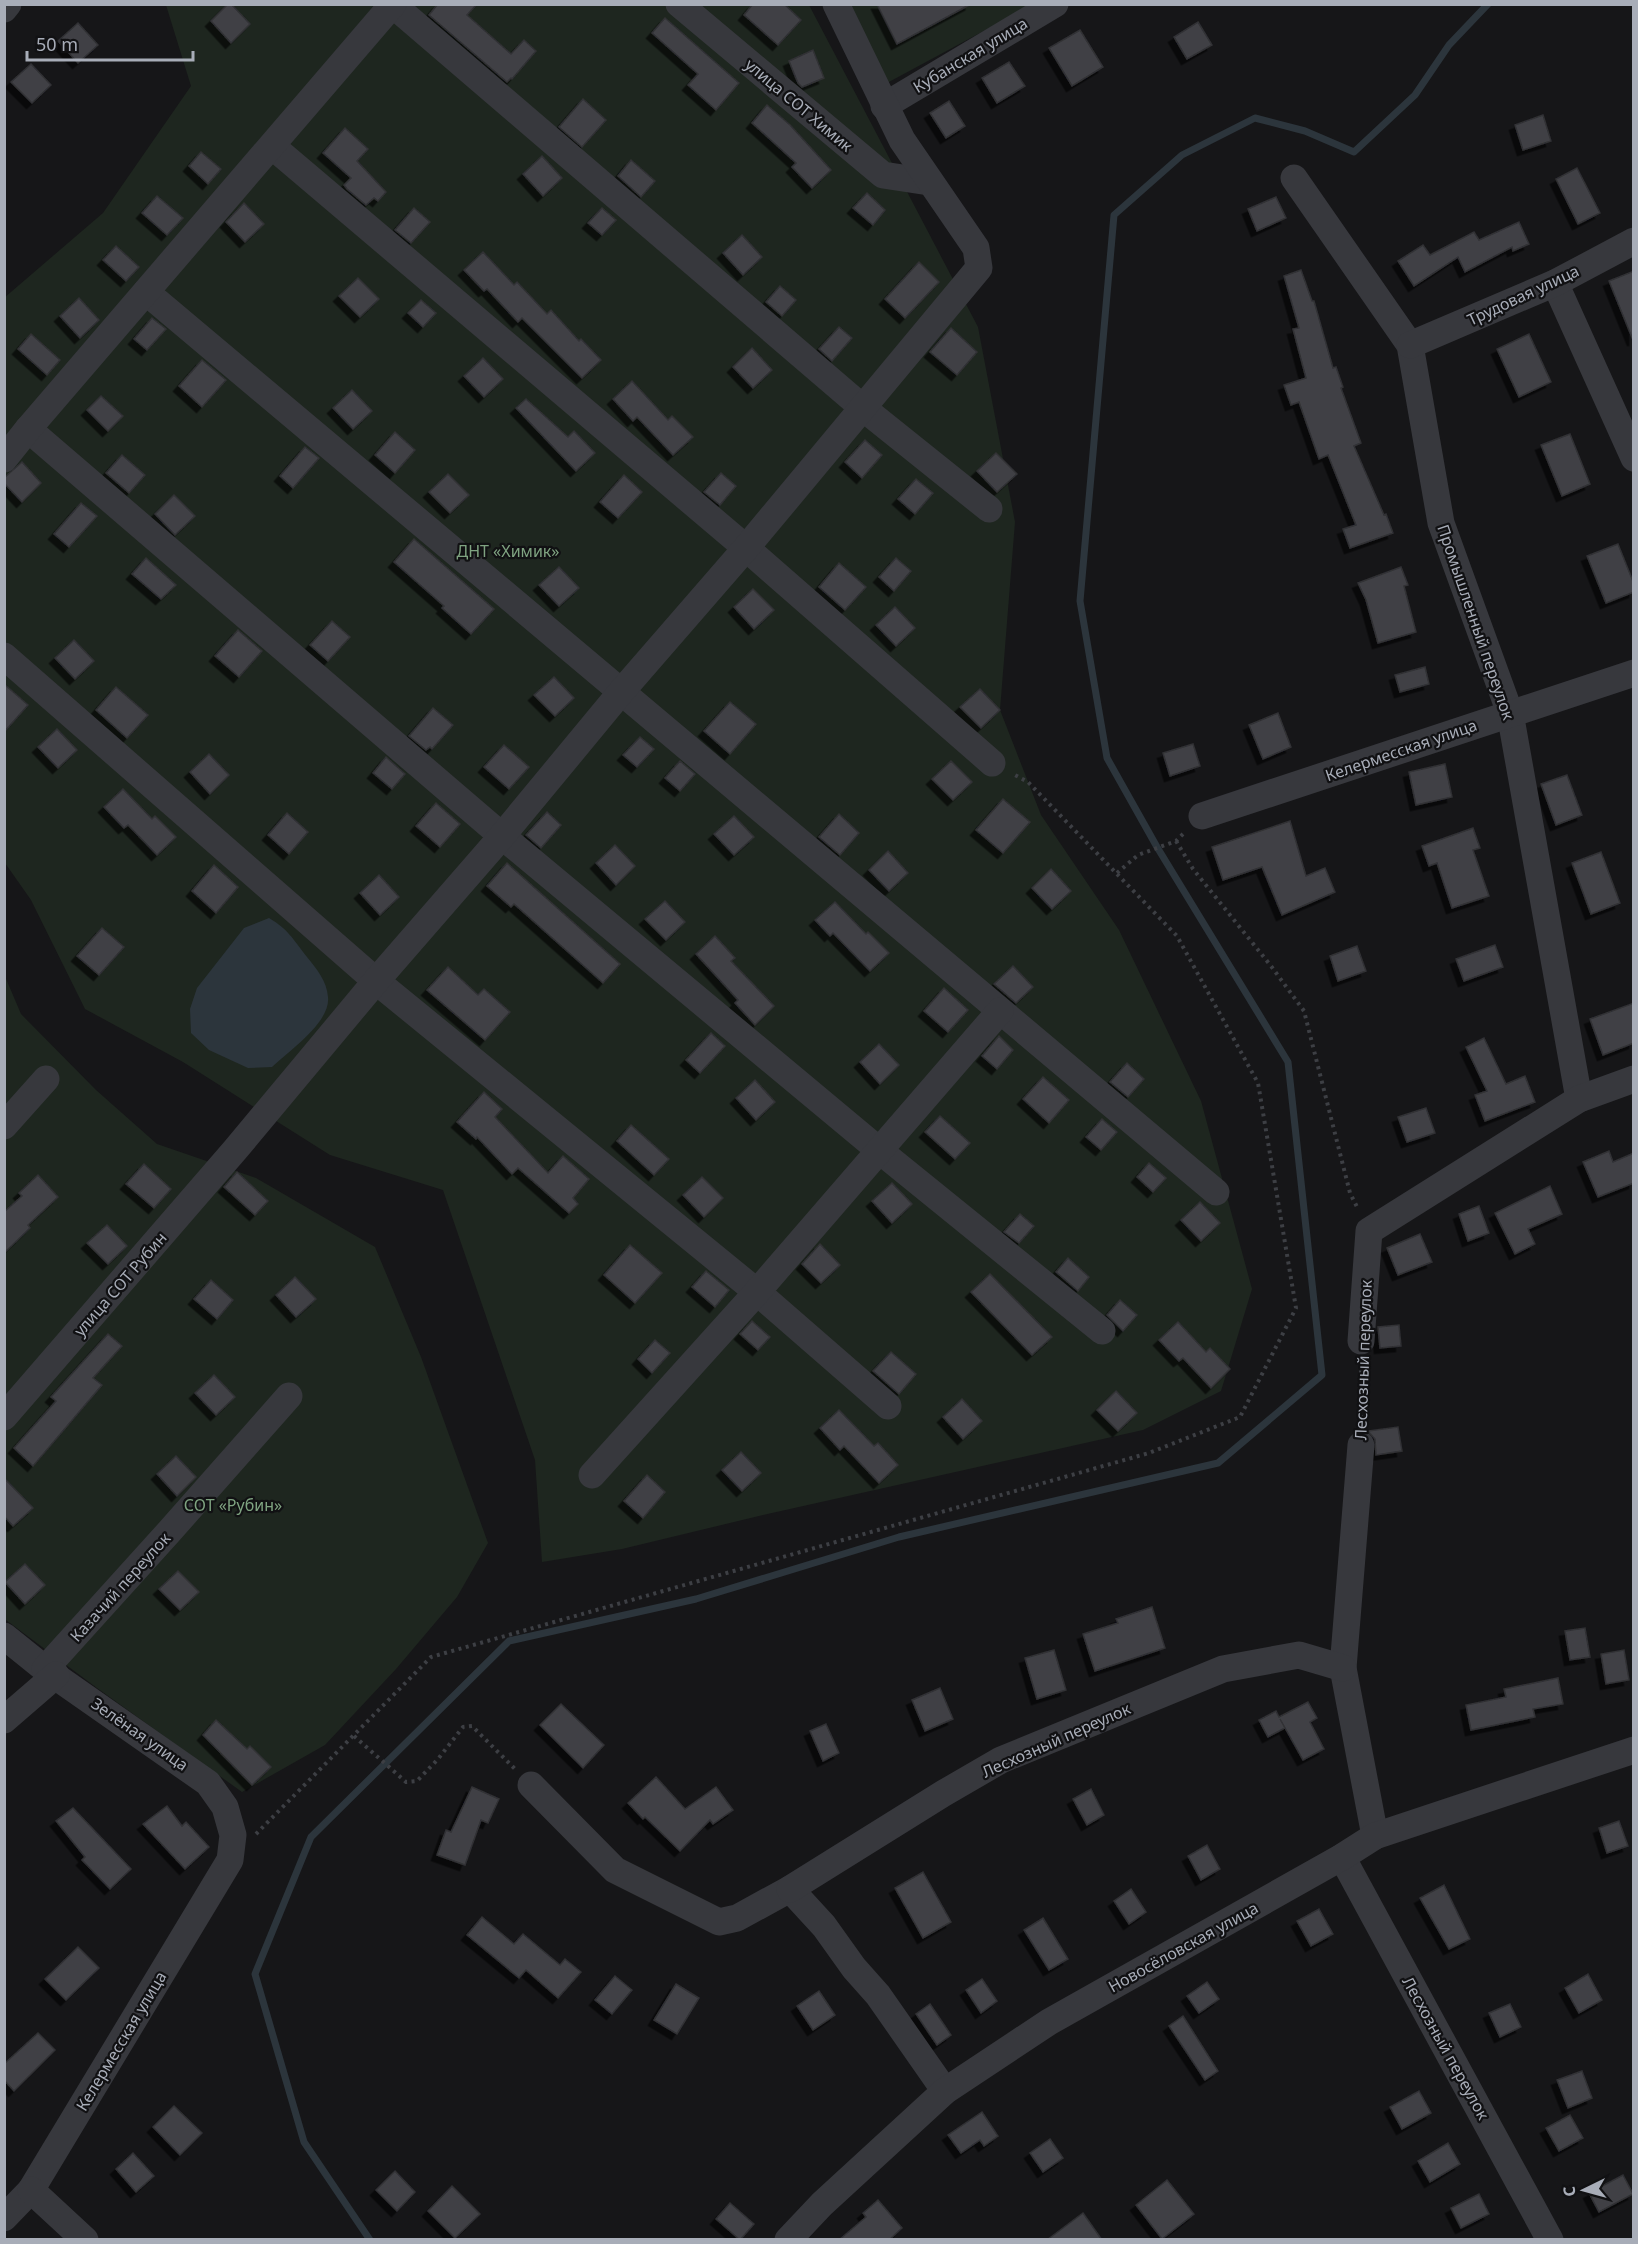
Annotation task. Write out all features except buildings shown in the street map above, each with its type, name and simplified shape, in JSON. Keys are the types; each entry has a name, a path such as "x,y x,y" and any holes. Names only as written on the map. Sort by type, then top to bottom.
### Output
{"street":[{"path":"4,9 8,4"},
{"name":"улица СОТ Химик","path":"680,4 883,176 929,182"},
{"path":"836,4 884,106 902,140 929,182"},
{"name":"Кубанская улица","path":"884,106 1055,4"},
{"path":"4,459 392,5 863,408 989,509"},
{"path":"272,146 746,548 992,763"},
{"name":"Промышленный переулок","path":"1294,178 1410,345 1441,524 1510,713 1579,1099"},
{"name":"улица СОТ Рубин","path":"4,1418 502,836 979,268 976,248 929,182"},
{"name":"Трудовая улица","path":"1410,345 1555,283 1634,241"},
{"path":"1555,283 1634,458"},
{"path":"146,292 1216,1192"},
{"path":"28,429 502,836 880,1151 1102,1331"},
{"path":"4,656 376,981 757,1293 888,1406"},
{"name":"Келермесская улица","path":"1202,816 1634,673"},
{"path":"592,1475 757,1293 1000,1011"},
{"path":"4,1126 46,1079"},
{"path":"1369,1231 1579,1099 1634,1079"},
{"name":"Лесхозный переулок","path":"1361,1341 1369,1231"},
{"name":"Казачий переулок","path":"4,1720 50,1672 289,1396"},
{"name":"Лесхозный переулок","path":"1361,1445 1342,1668 1375,1836"},
{"name":"Зелёная улица","path":"4,1636 50,1672 208,1783 225,1807 233,1835 230,1860"},
{"name":"Лесхозный переулок","path":"531,1785 615,1870 719,1922 736,1918 790,1889 1001,1760 1223,1669 1299,1655 1342,1668"},
{"name":"Новосёловская улица","path":"788,2240 822,2204 945,2091 1049,2022 1342,1857 1375,1836 1634,1750"},
{"name":"Лесхозный переулок","path":"1342,1857 1550,2240"},
{"name":"Келермесская улица","path":"4,2218 31,2190 230,1860"},
{"path":"790,1889 824,1926 854,1968 878,1995 945,2091"},
{"path":"31,2190 85,2240"}],"path":[{"path":"230,1860 431,1657 1149,1453 1240,1417 1296,1308 1258,1083 1177,936 1028,782 992,763"},
{"path":"1117,873 1138,855 1176,841 1192,870 1271,966 1304,1011 1350,1193 1369,1231"},
{"name":"Лесхозный переулок","path":"1361,1341 1361,1445"},
{"path":"354,1736 406,1782 417,1780 438,1759 463,1727 472,1726 531,1785"}],"green space":[{"name":"ДНТ «Химик»","path":"166,5 809,5 978,327 1015,522 1000,710 1041,815 1119,930 1201,1101 1252,1289 1221,1391 1143,1430 622,1549 542,1562 535,1460 443,1190 330,1155 183,1062 85,1009 31,900 5,863 4,298 103,213 191,86"},
{"path":"850,5 1032,5 887,83"},
{"name":"СОТ «Рубин»","path":"4,974 21,1014 96,1090 157,1144 256,1178 375,1247 421,1357 488,1543 457,1597 396,1669 325,1745 242,1792 5,1621"}],"shaded area":[{"path":"269,918 290,935 317,970 327,991 327,1007 316,1026 272,1067 248,1068 209,1050 191,1033 190,1009 197,988 244,928"}],"waterway":[{"path":"370,2240 304,2142 255,1974 311,1837 509,1641 696,1599 899,1537 1218,1463 1322,1375 1288,1062 1157,847 1107,758 1080,601 1114,215 1182,155 1255,118 1305,131 1354,152 1415,95 1449,45 1488,4"}]}
